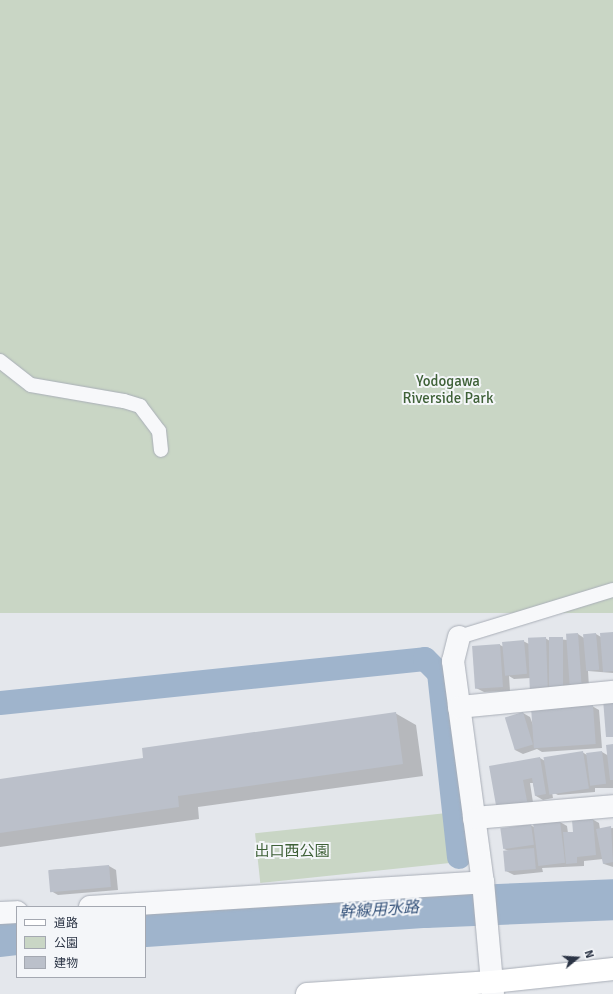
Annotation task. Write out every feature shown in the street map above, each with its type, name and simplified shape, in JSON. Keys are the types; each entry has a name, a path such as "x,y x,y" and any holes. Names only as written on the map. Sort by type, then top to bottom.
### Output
{"main road":[{"path":"307,994 492,988 613,969"}],"street":[{"path":"459,637 453,661 483,882 492,988"},
{"path":"459,707 613,692"},
{"path":"474,818 613,806"},
{"path":"106,906 483,882"},
{"path":"0,913 16,912"}],"lane":[{"path":"0,361 31,385 124,401 140,406 159,431 161,450"},
{"path":"459,637 613,590"}],"green space":[{"name":"Yodogawa Riverside Park","path":"0,0 613,0 613,613 0,613"},
{"name":"出口西公園","path":"447,813 452,863 260,883 255,833"}],"building":[{"path":"613,632 613,671 603,672 600,633"},
{"path":"578,633 582,684 570,685 566,634"},
{"path":"596,633 599,670 586,671 583,634"},
{"path":"546,637 548,690 530,691 528,638"},
{"path":"549,637 563,637 563,687 549,687"},
{"path":"524,640 527,674 505,676 502,642"},
{"path":"500,644 503,687 475,689 472,646"},
{"path":"603,699 613,699 613,737 606,737"},
{"path":"593,705 596,744 534,748 531,709"},
{"path":"396,712 403,764 178,796 179,807 0,833 0,779 143,758 142,748"},
{"path":"523,712 533,745 515,750 505,718"},
{"path":"613,744 613,780 610,780 606,745"},
{"path":"583,751 589,789 549,795 543,757"},
{"path":"602,751 606,784 590,786 586,753"},
{"path":"540,757 546,794 535,796 532,778 523,780 528,806 497,811 489,766"},
{"path":"593,818 596,855 577,857 577,863 566,864 563,832 573,832 572,820"},
{"path":"560,821 565,863 538,866 533,824"},
{"path":"531,824 534,845 503,849 500,828"},
{"path":"611,826 613,862 603,864 596,829"},
{"path":"534,848 536,869 505,872 503,851"},
{"path":"109,865 111,887 50,892 48,870"}],"waterway":[{"path":"0,703 425,659 439,673 459,857"},
{"name":"幹線用水路","path":"462,898 464,906"},
{"name":"幹線用水路","path":"146,926 425,907 613,899"},
{"name":"幹線用水路","path":"0,936 16,934"}]}
